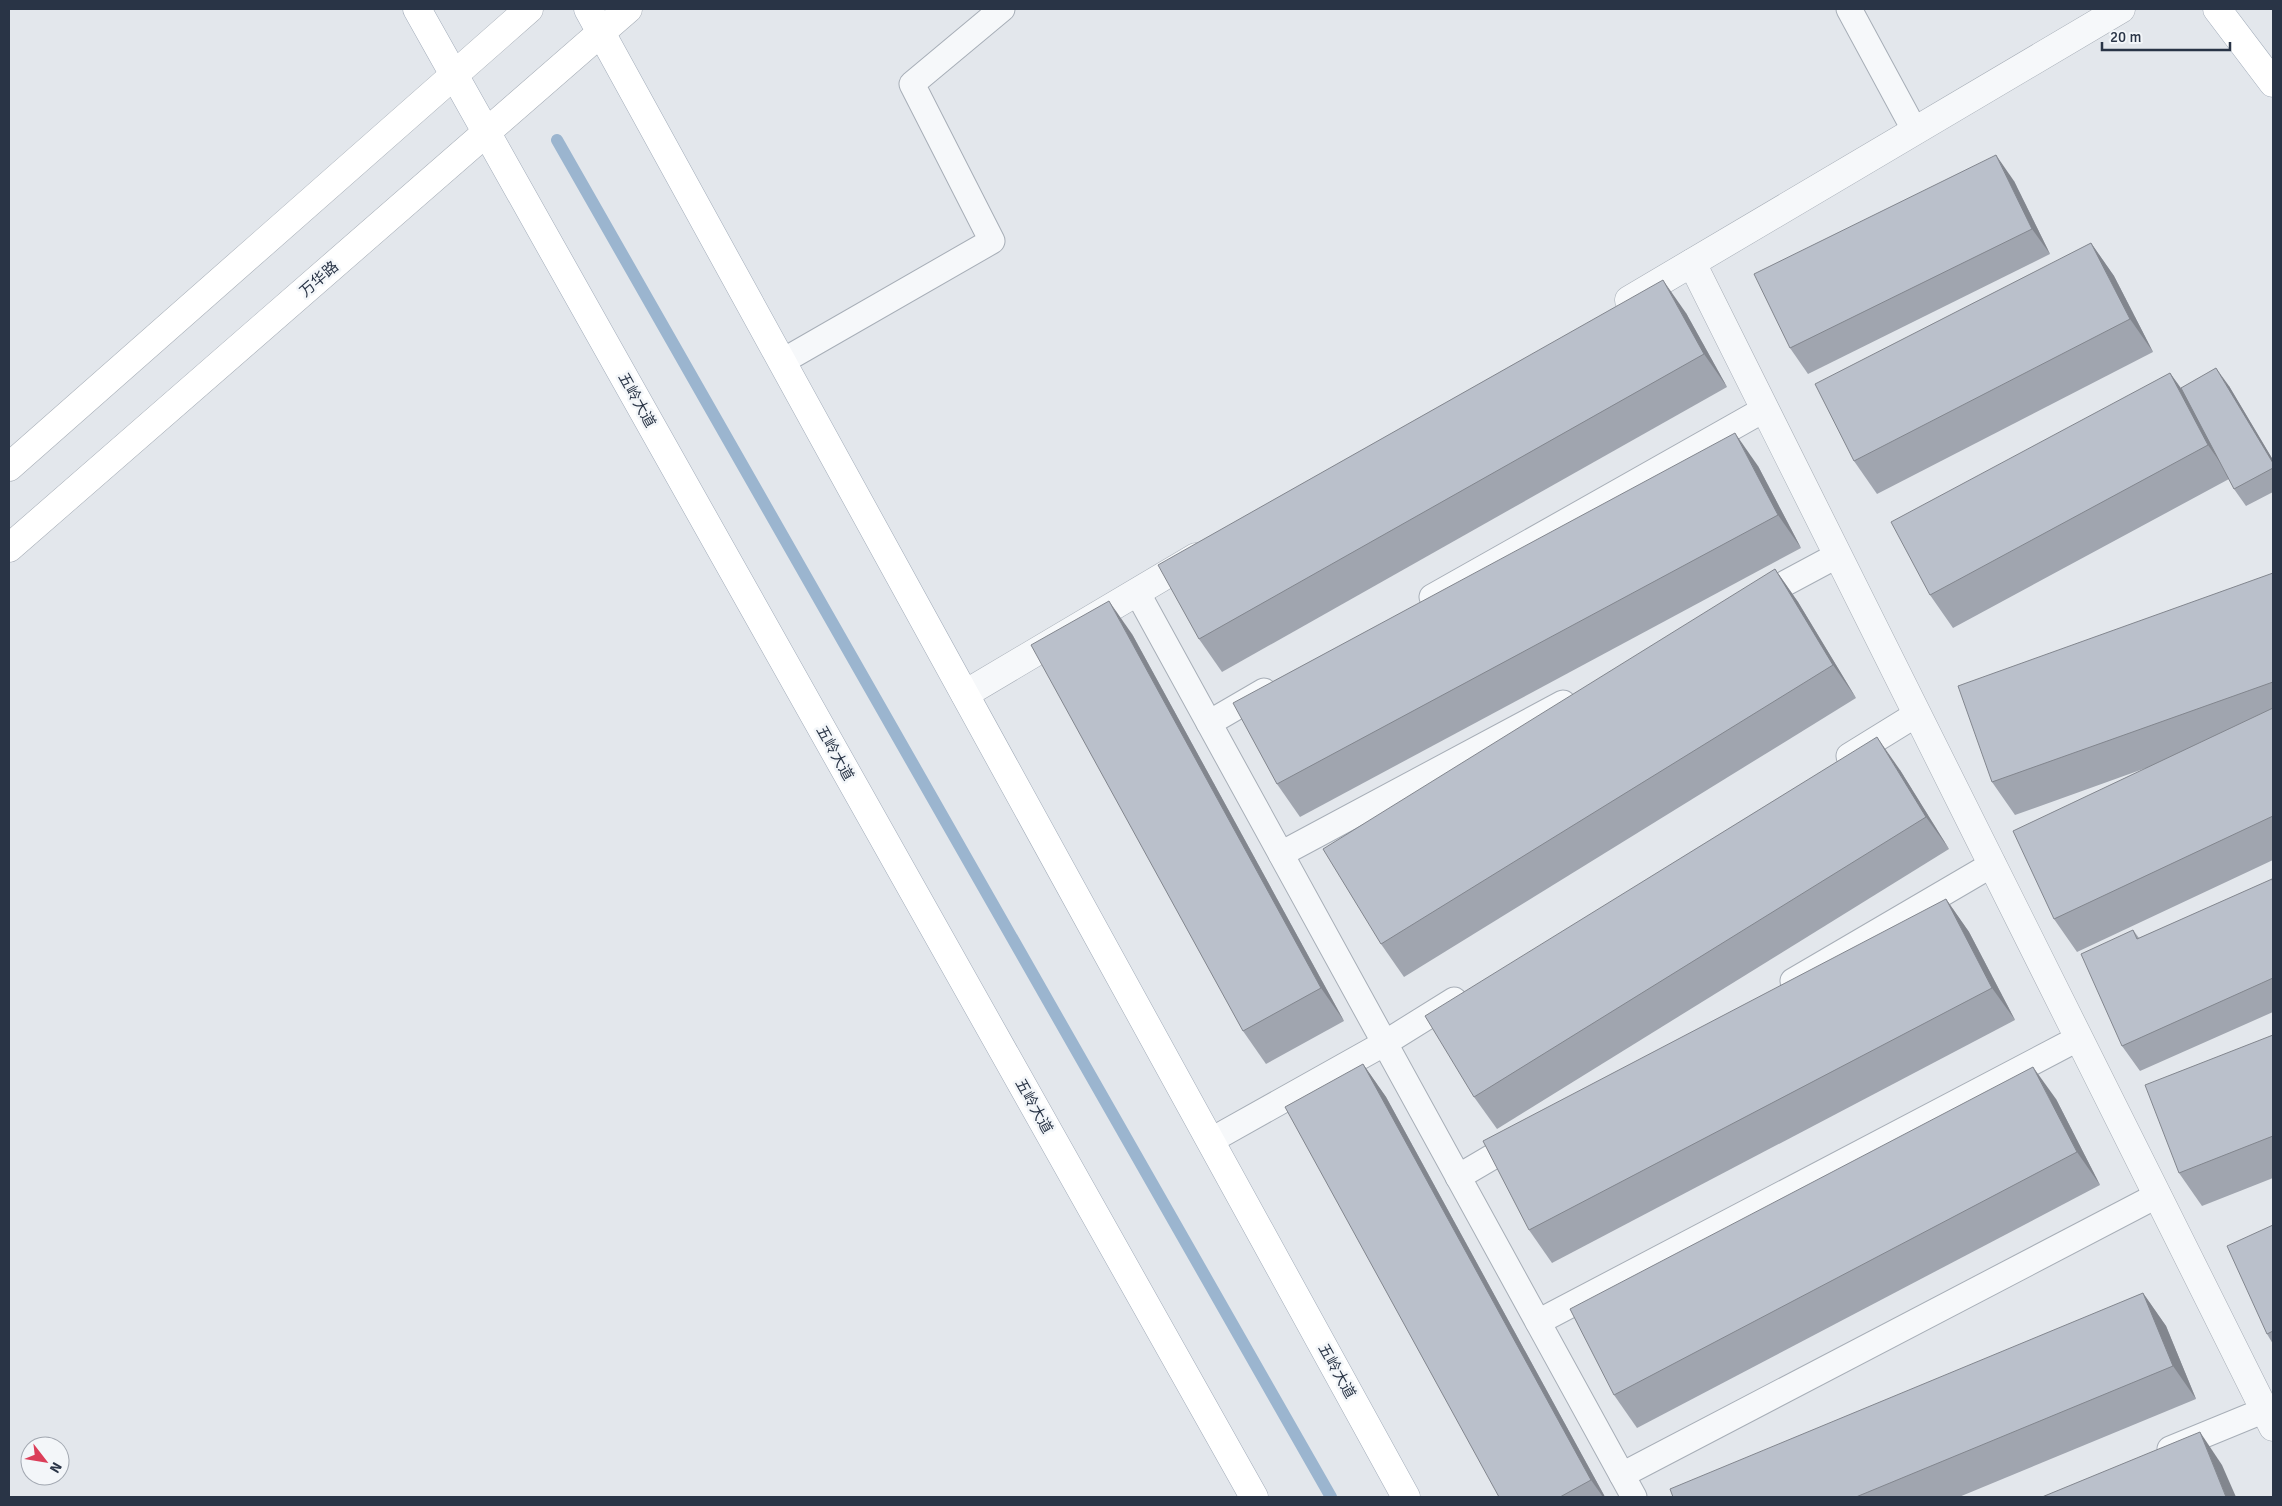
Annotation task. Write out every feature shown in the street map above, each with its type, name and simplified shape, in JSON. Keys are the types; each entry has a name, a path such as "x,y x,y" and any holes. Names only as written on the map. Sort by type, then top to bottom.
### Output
{"main road":[{"name":"五岭大道","path":"417,9 1254,1497"},
{"path":"9,467 529,9"},
{"name":"五岭大道","path":"588,9 1406,1497"},
{"name":"万华路","path":"9,548 487,134 628,9"},
{"path":"2216,9 2273,83"}],"street":[{"path":"1607,314 2121,9"},
{"path":"1692,263 2269,1418"},
{"path":"965,694 1214,547"}],"lane":[{"path":"783,361 992,241 912,84 1002,9"},
{"path":"1849,9 1915,131"},
{"path":"1409,610 1765,409"},
{"path":"1734,612 1838,555"},
{"path":"1137,592 1634,1497"},
{"path":"1209,723 1287,679"},
{"path":"1281,854 1586,691"},
{"path":"1833,766 1917,714"},
{"path":"1777,990 1993,864"},
{"path":"1210,1140 1385,1043 1470,991"},
{"path":"1538,1322 2079,1038"},
{"path":"1458,1177 1544,1126"},
{"path":"1622,1476 2158,1195"},
{"path":"2145,1459 2269,1418"}],"building":[{"path":"1996,155 2032,229 1790,348 1754,274"},
{"path":"2091,243 2130,319 1854,461 1815,384"},
{"path":"1663,280 1704,354 1199,639 1158,565"},
{"path":"2216,368 2273,463 2273,468 2234,489 2181,388"},
{"path":"2170,373 2208,445 1930,595 1891,522"},
{"path":"1735,433 1778,515 1277,784 1233,703"},
{"path":"1775,569 1833,665 1381,944 1323,849"},
{"path":"2273,573 2273,682 1992,782 1958,686"},
{"path":"1109,601 1321,988 1243,1031 1031,645"},
{"path":"2273,708 2273,816 2054,919 2013,831"},
{"path":"1877,737 1926,817 1474,1097 1425,1016"},
{"path":"2272,879 2273,978 2122,1046 2081,954 2133,930 2137,939"},
{"path":"1946,899 1992,988 1529,1230 1483,1141"},
{"path":"2273,1035 2273,1136 2179,1173 2145,1085"},
{"path":"1363,1064 1591,1480 1560,1497 1499,1497 1285,1107"},
{"path":"2033,1067 2077,1152 1614,1395 1570,1309"},
{"path":"2273,1225 2273,1331 2267,1334 2227,1246"},
{"path":"2143,1293 2173,1366 1856,1497 1673,1497 1670,1489"},
{"path":"2200,1432 2226,1497 2042,1497"}],"waterway":[{"path":"557,140 1331,1497"}]}
